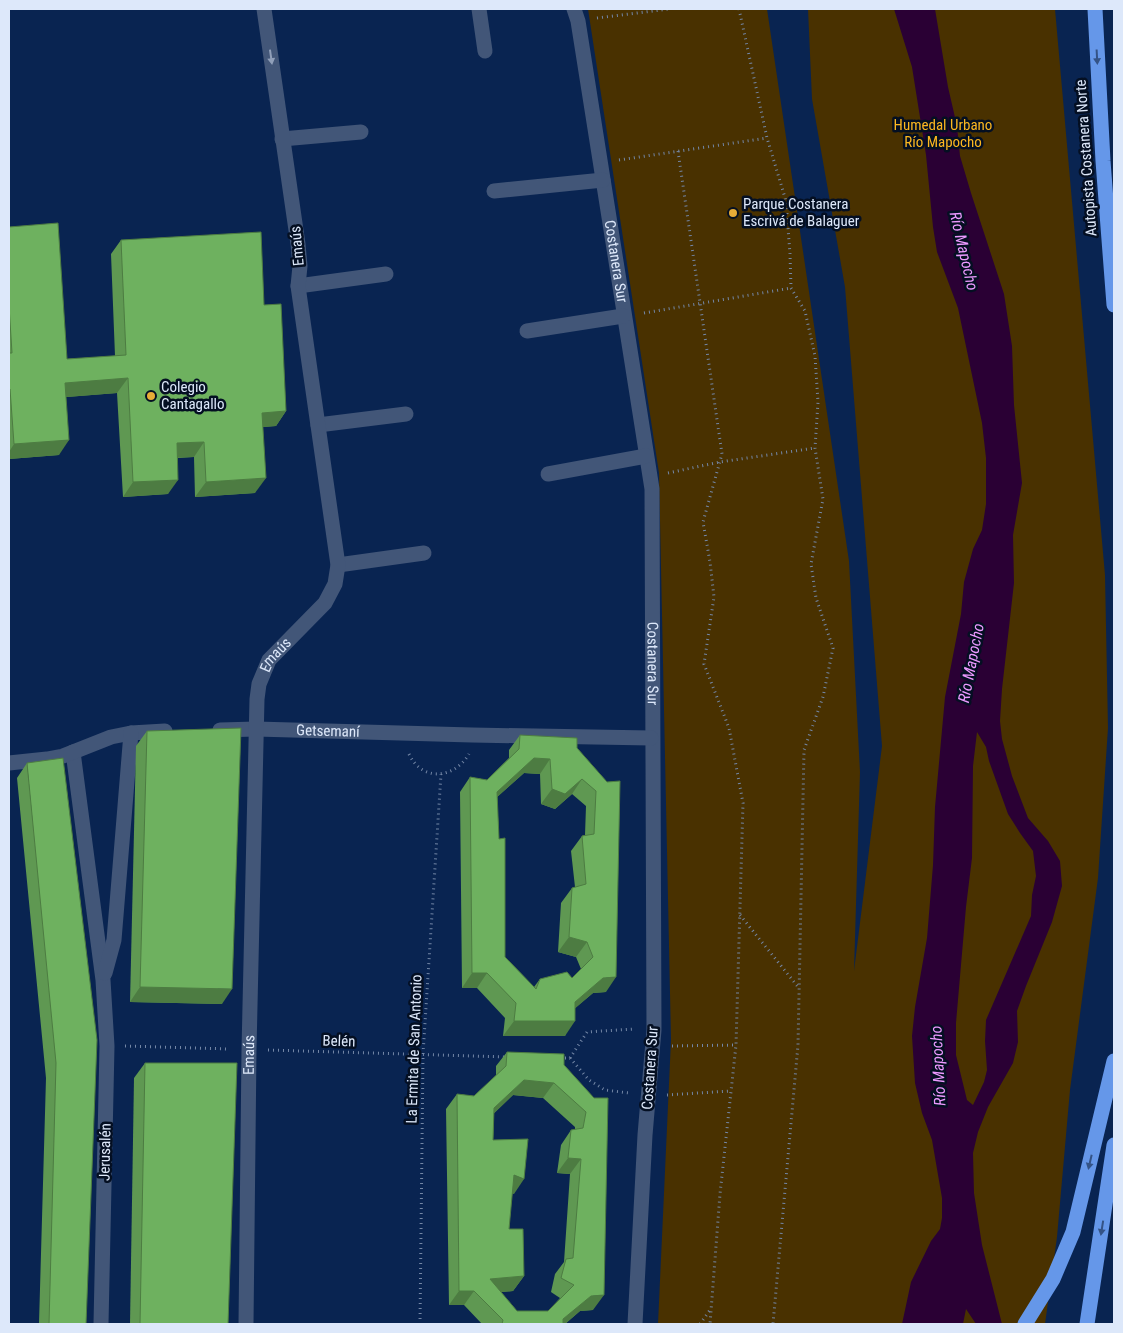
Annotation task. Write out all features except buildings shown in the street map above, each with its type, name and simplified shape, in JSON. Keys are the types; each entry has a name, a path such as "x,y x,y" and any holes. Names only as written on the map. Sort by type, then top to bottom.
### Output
{"highway":[{"name":"Autopista Costanera Norte","path":"1095,9 1114,305"},
{"path":"1026,1324 1053,1279 1066,1251 1080,1208 1114,1061"},
{"path":"1087,1324 1114,1145"}],"street":[{"name":"Emaús","path":"246,1324 249,1050 257,699 259,684 269,660 325,603 335,584 338,565 298,286 300,256 264,9"},
{"path":"479,9 486,50"},
{"name":"Costanera Sur","path":"576,15 652,489 651,738 654,1030 648,1096 634,1324"},
{"path":"282,139 361,132"},
{"path":"494,191 603,180"},
{"path":"298,286 386,274"},
{"path":"527,331 623,316"},
{"path":"318,425 406,414"},
{"path":"548,474 646,456"},
{"path":"338,565 424,553"},
{"name":"Getsemaní","path":"210,730 256,729 407,734 651,738"},
{"path":"9,763 47,759 73,752 111,737 131,733 182,731"},
{"name":"Jerusalén","path":"103,980 114,940 131,733"},
{"name":"Jerusalén","path":"73,752 103,980 107,1046 101,1324"}],"path":[{"path":"576,15 669,9"},
{"path":"739,9 767,138 786,202 792,288 805,311 815,356 818,402 815,448 823,499 811,564 816,598 833,648 824,697 804,750 796,1064 773,1324"},
{"path":"600,163 767,138"},
{"path":"678,151 722,454 703,522 714,597 704,664 728,728 743,803 736,1045 730,1091 710,1324"},
{"path":"623,316 792,288"},
{"path":"650,477 720,462 815,448"},
{"path":"407,734 408,751 417,766 424,771 441,774 458,768 464,762 469,754 472,735"},
{"name":"La Ermita de San Antonio","path":"420,1324 423,1054 441,774"},
{"path":"740,915 799,988"},
{"path":"570,1058 587,1032 627,1029 654,1030"},
{"path":"652,1046 736,1045"},
{"name":"Belén","path":"107,1046 511,1057"},
{"path":"560,1058 570,1058 590,1080 605,1090 648,1096 730,1091"},
{"path":"700,1324 711,1309"}],"green space":[{"name":"Humedal Urbano Río Mapocho","path":"588,9 767,9 849,561 860,772 854,971 882,746 845,287 812,99 808,9 1055,9 1105,575 1108,728 1098,878 1070,1090 1057,1237 1045,1324 658,1324 671,1040 659,473"}],"water":[{"name":"Río Mapocho","path":"894,9 935,9 948,87 957,126 960,156 1004,294 1012,346 1014,405 1022,483 1013,535 1014,583 1002,689 1000,721 1002,739 1012,776 1028,818 1048,841 1060,861 1062,886 1052,922 1017,1011 1018,1042 1013,1063 988,1107 978,1132 973,1153 974,1193 982,1245 1002,1324 976,1324 966,1309 963,1324 902,1324 911,1282 931,1241 940,1229 942,1218 942,1198 932,1140 922,1113 915,1083 912,1036 927,938 933,865 935,807 945,697 961,614 964,582 973,549 982,530 986,504 986,458 982,423 958,308 937,252 926,155 912,67","holes":["977,732 986,747 989,761 1008,814 1033,851 1036,876 1032,895 1031,916 986,1020 987,1070 984,1082 973,1105 967,1100 956,1055 956,1023 972,858 973,766"]}],"place":[{"name":"Parque Costanera Escrivá de Balaguer","path":"733,213"},
{"name":"Colegio Cantagallo","path":"151,396"}]}
